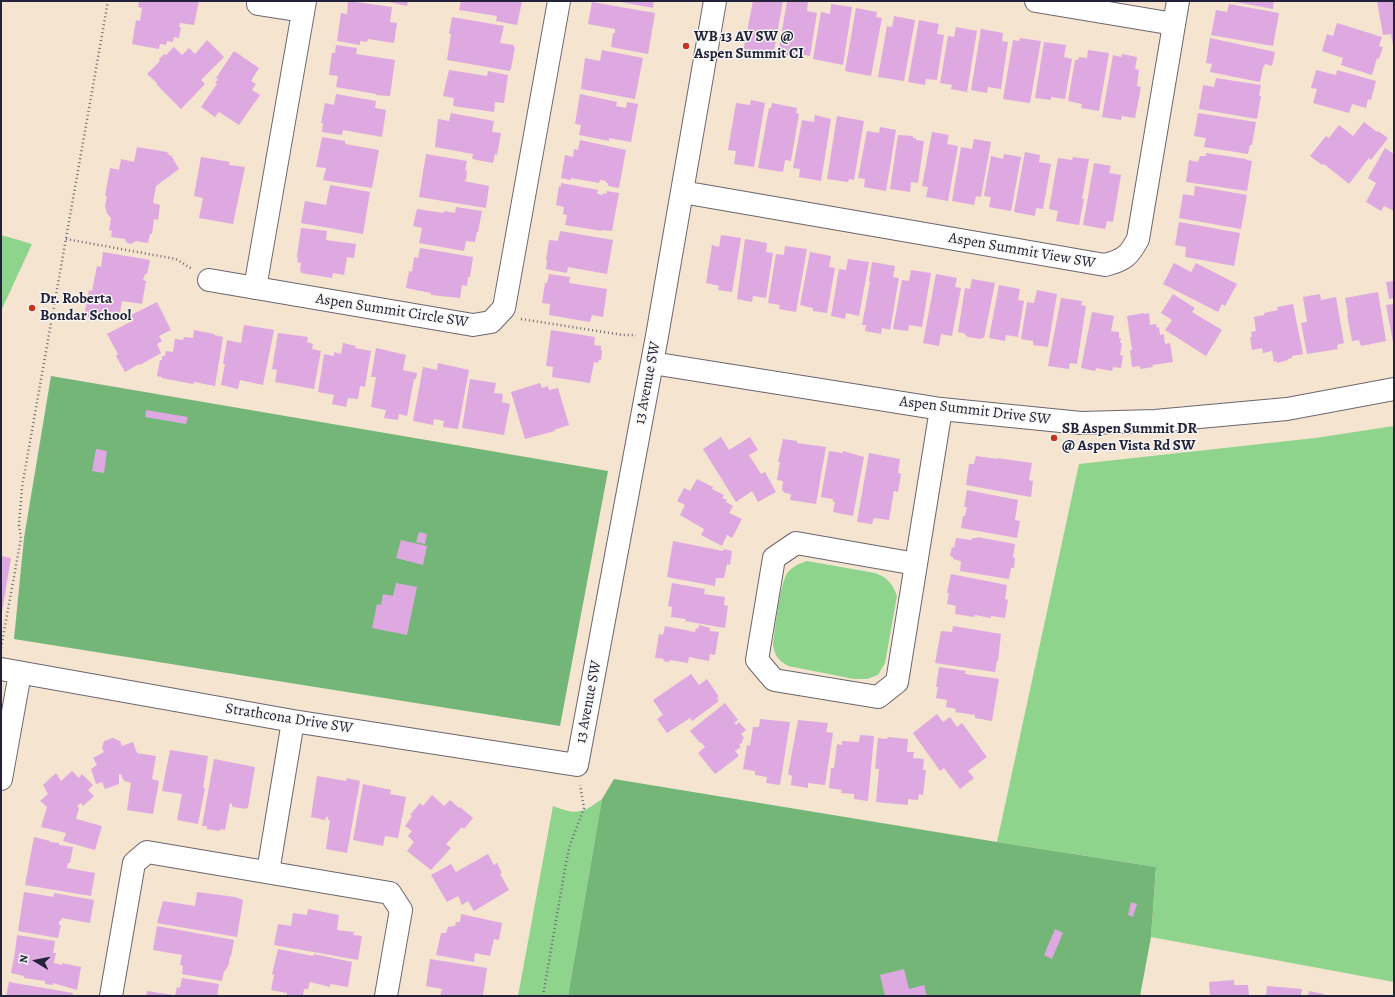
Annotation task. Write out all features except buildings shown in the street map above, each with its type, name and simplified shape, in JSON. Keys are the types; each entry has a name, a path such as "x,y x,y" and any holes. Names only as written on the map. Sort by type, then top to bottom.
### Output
{"street":[{"path":"498,315 504,308 559,1"},
{"name":"13 Avenue SW","path":"577,765 657,336 715,1"},
{"path":"1036,1 1174,24"},
{"name":"Aspen Summit View SW","path":"682,192 1105,265 1118,262 1131,252 1138,239 1178,1"},
{"path":"255,288 304,6 258,4"},
{"name":"Aspen Summit Circle SW","path":"209,280 473,325 491,322 498,315"},
{"name":"Aspen Summit Drive SW","path":"652,363 941,409 1081,423 1155,421 1287,409 1394,389"},
{"path":"916,564 796,543 774,558 757,660 774,680 878,697 897,682 941,409"},
{"path":"1,780 10,671"},
{"name":"Strathcona Drive SW","path":"10,671 293,721 577,765"},
{"path":"268,872 293,721"},
{"path":"112,996 134,863 147,852 390,894 401,910 386,996"}],"path":[{"path":"1,648 21,538 19,508 22,486 108,1"},
{"path":"66,239 176,259 209,280"},
{"path":"498,315 623,335 657,336"},
{"path":"543,996 566,863 570,845 584,808 577,765"}],"green space":[{"path":"1,235 32,244 1,311"},
{"path":"51,376 608,471 560,726 14,639 24,538"},
{"path":"1394,426 1394,982 1151,937 1156,867 997,842 1079,464 1315,438"},
{"path":"807,561 875,573 886,579 894,588 897,596 885,663 878,675 867,679 854,679 788,666 778,657 773,645 778,606 785,577 790,570"},
{"path":"614,779 1156,867 1151,937 1140,996 568,996 602,799"},
{"path":"602,799 568,996 518,996 553,806 568,811 579,812 589,808"}],"place":[{"name":"WB 13 AV SW @ Aspen Summit CI","path":"686,46"},
{"name":"Dr. Roberta Bondar School","path":"32,308"},
{"name":"SB Aspen Summit DR @ Aspen Vista Rd SW","path":"1054,438"}]}
